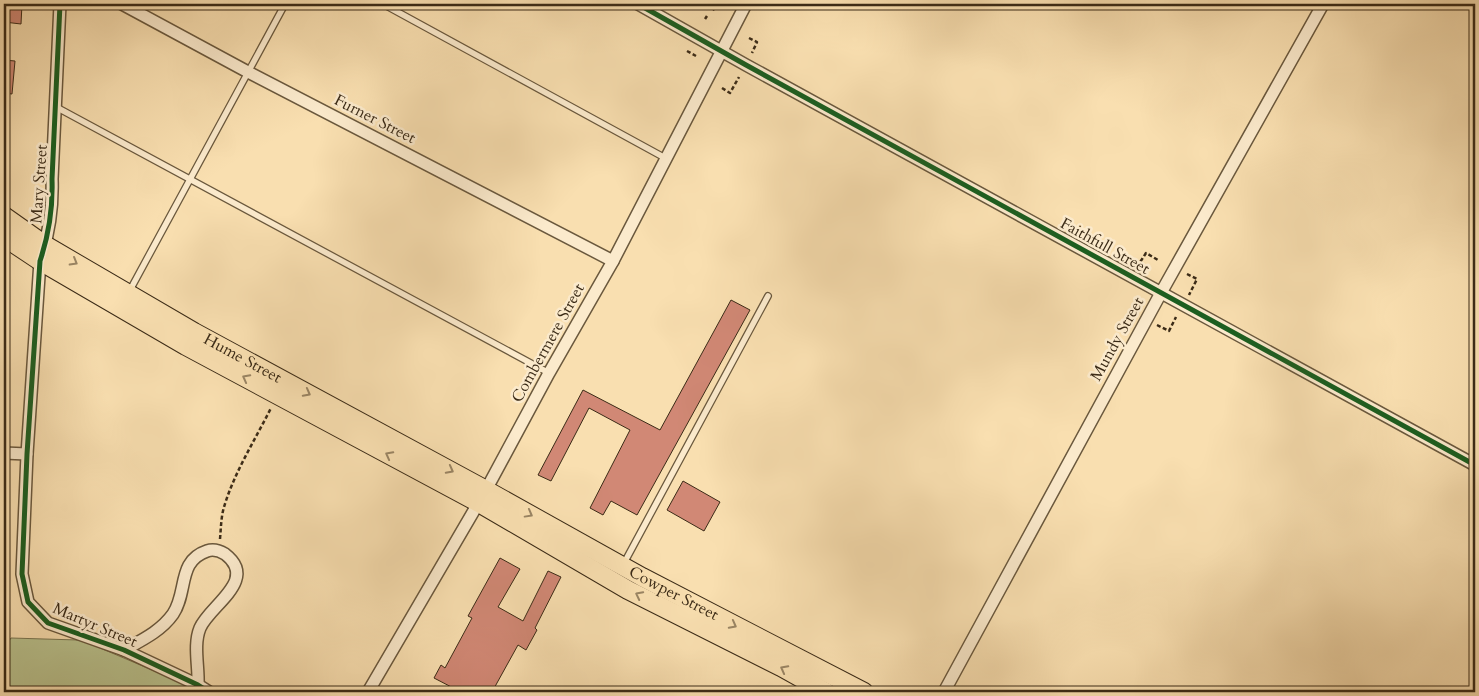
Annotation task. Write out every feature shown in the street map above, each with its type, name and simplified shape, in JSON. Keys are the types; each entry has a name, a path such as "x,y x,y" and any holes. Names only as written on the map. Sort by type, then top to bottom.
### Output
{"main road":[{"name":"Hume Street","path":"4,216 42,253 186,346 278,395 482,497"},
{"name":"Hume Street","path":"4,237 129,294 482,497"},
{"name":"Cowper Street","path":"482,497 623,566 864,692"},
{"name":"Cowper Street","path":"482,497 628,590 781,667 826,692"}],"street":[{"name":"Mary Street","path":"22,574 27,454 42,253 53,205 60,4"},
{"name":"Furner Street","path":"122,4 248,72 613,261"},
{"name":"Faithfull Street","path":"638,4 1475,465"},
{"name":"Combermere Street","path":"368,692 482,497 549,373 613,261 667,160 746,4"},
{"name":"Mundy Street","path":"944,692 1162,291 1323,4"},
{"path":"4,453 27,454"},
{"name":"Martyr Street","path":"124,650 155,632 174,613 180,600 186,570 191,560 202,553 211,550 218,551"},
{"path":"198,685 197,643 200,629 207,616 234,586 237,577 236,566 230,558 218,551"},
{"name":"Martyr Street","path":"22,574 28,602 48,622 124,650 209,692"}],"lane":[{"path":"129,294 189,178 285,4"},
{"path":"383,4 667,160"},
{"path":"56,107 549,373"},
{"path":"623,566 768,296"}],"path":[{"path":"711,8 715,10"},
{"path":"749,38 757,42 752,53"},
{"path":"687,51 696,56"},
{"path":"722,88 730,93 739,77"},
{"path":"1137,267 1146,252 1158,260"},
{"path":"1184,273 1198,279 1188,296"},
{"path":"1156,324 1169,331 1176,317"},
{"path":"218,551 223,510 228,496 242,464 278,395"}],"green space":[{"path":"11,638 78,640 86,642 171,678 198,692 4,692 4,648"}],"building":[{"path":"4,4 22,4 21,24 4,22"},
{"path":"4,60 15,61 12,94 4,93"},
{"path":"731,300 750,310 637,515 611,501 603,515 590,508 630,430 589,408 551,481 538,475 583,390 660,430"},
{"path":"683,481 720,502 704,531 667,510"},
{"path":"500,558 520,569 498,607 523,621 548,571 561,577 526,650 518,645 492,692 461,692 434,678 441,665 445,668 472,618 468,616"}],"cycle path":[{"path":"60,4 52,200 48,231 40,261 27,454 22,574 28,602 48,623 124,650 209,692"},
{"path":"638,4 1475,465"}]}
